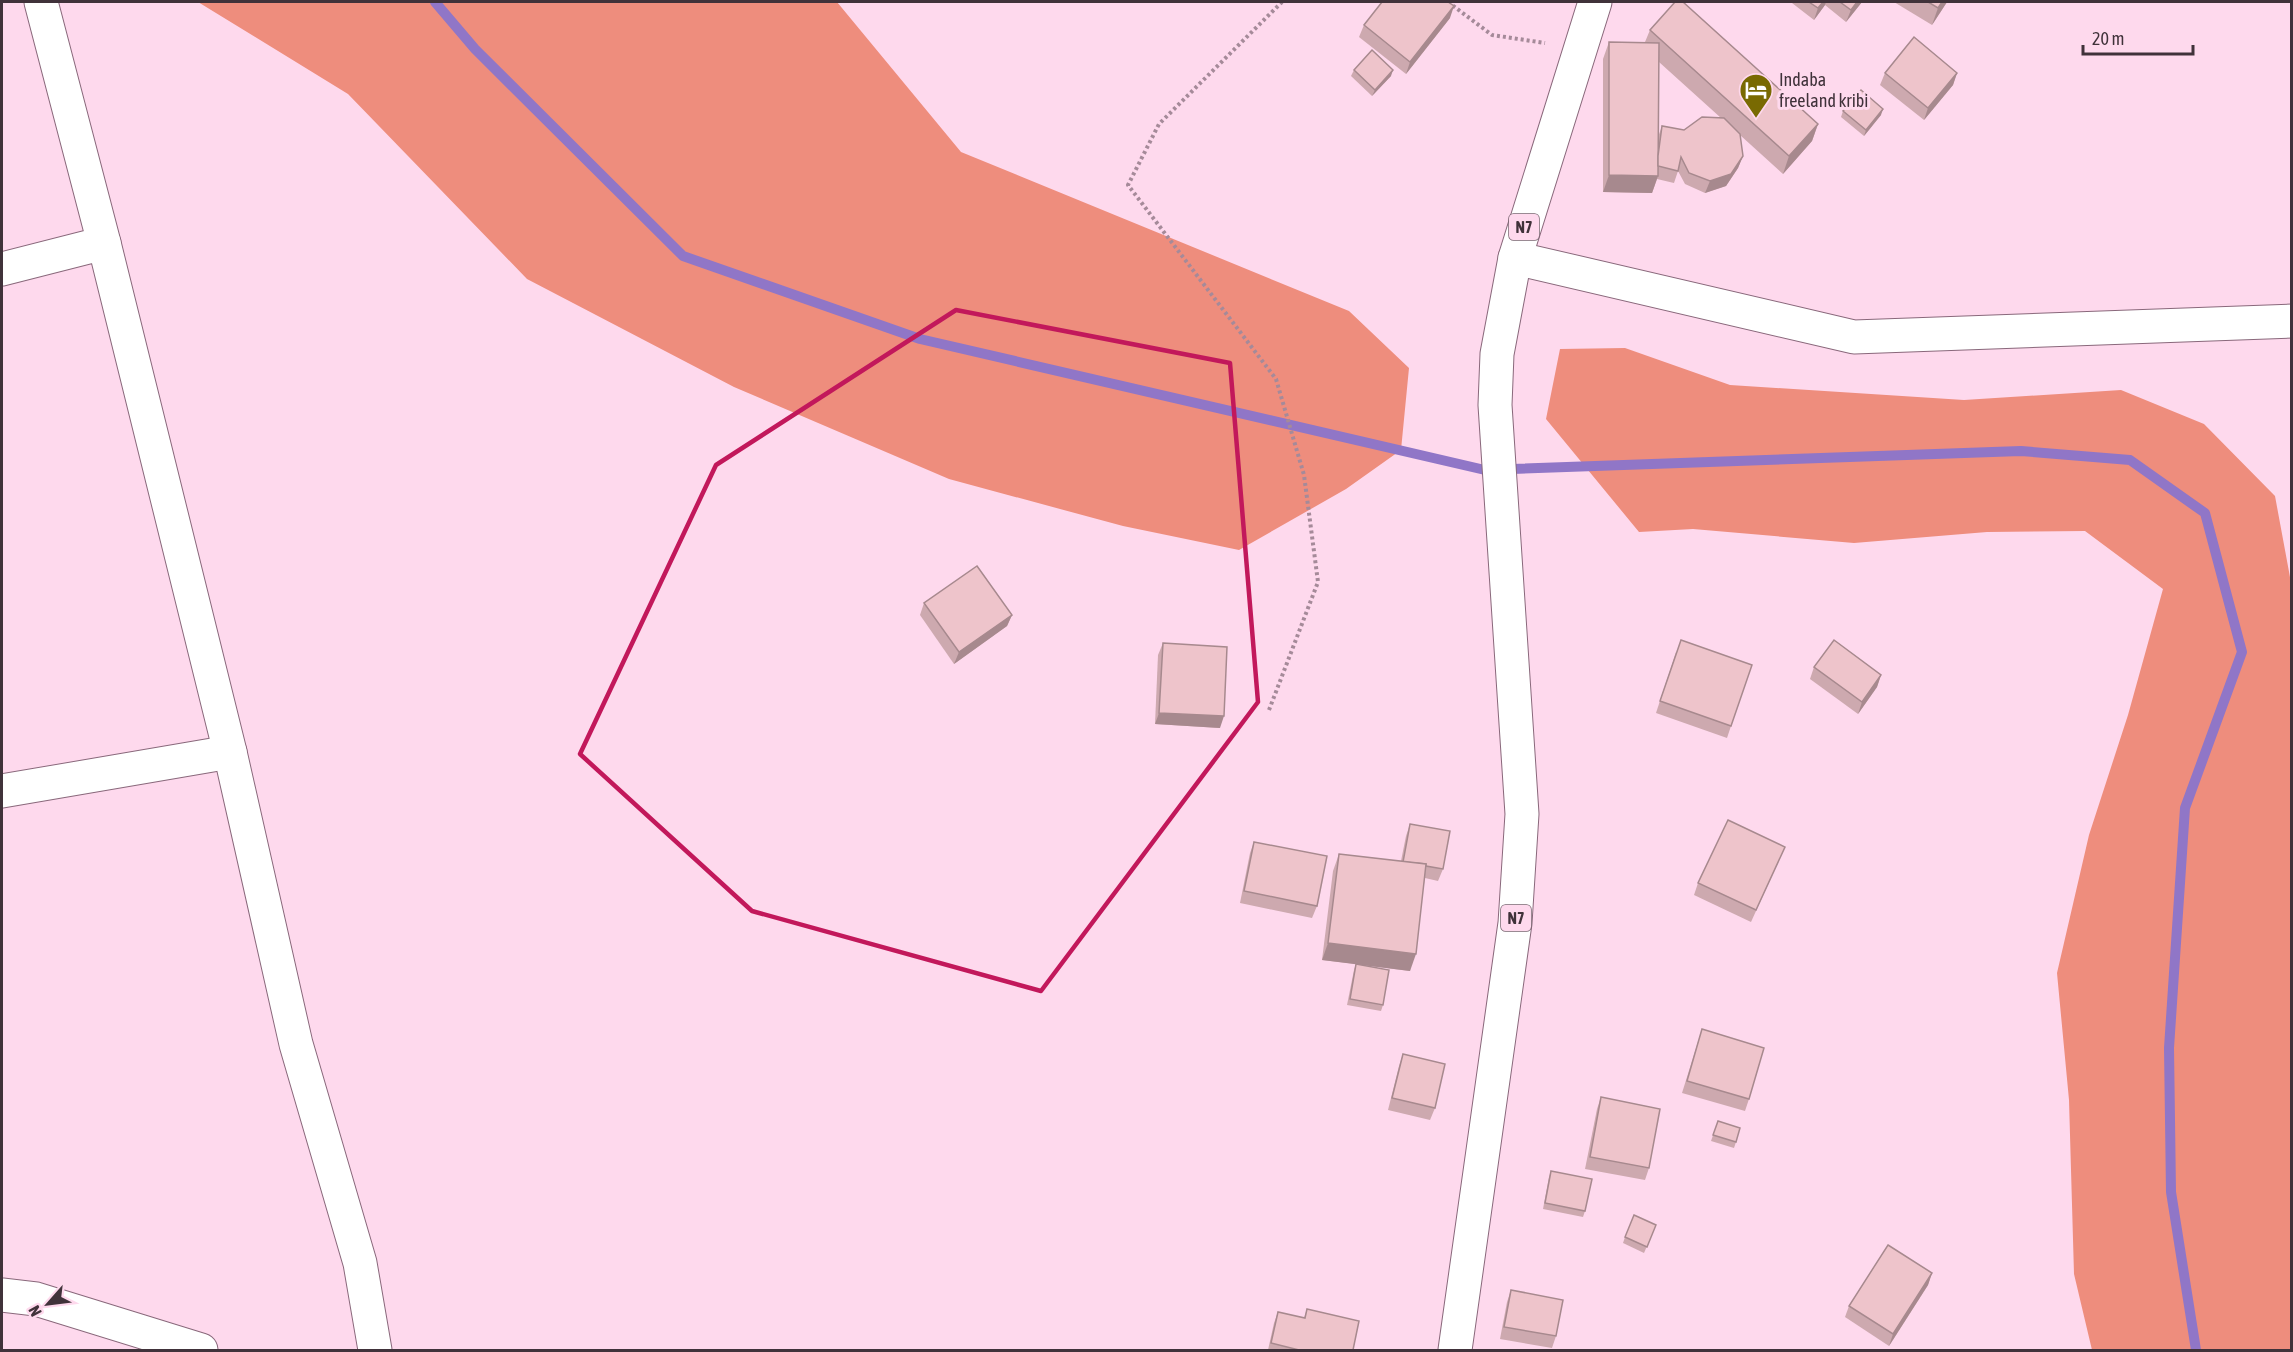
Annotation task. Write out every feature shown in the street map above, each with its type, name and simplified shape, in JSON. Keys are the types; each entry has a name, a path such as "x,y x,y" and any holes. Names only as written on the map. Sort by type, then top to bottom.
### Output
{"main road":[{"path":"41,2 104,243 230,752 296,1044 360,1263 371,1350"},
{"name":"N7","path":"1455,1350 1515,923 1522,814 1495,405 1497,354 1515,258 1578,48 1595,2"},
{"path":"2,268 104,243"},
{"path":"1515,258 1854,337 2292,321"},
{"path":"2,791 230,752"},
{"path":"2,1295 36,1299 201,1350"}],"path":[{"path":"1269,710 1318,582 1304,475 1276,379 1128,185 1159,124 1282,2"},
{"path":"1448,2 1492,35 1578,48"}],"highlighted area":[{"path":"956,310 1230,363 1258,702 1041,991 752,911 580,754 716,465"}],"shaded area":[{"path":"198,2 837,2 961,152 1349,311 1409,368 1401,450 1346,489 1239,550 1123,526 949,479 734,387 527,279 348,94"},
{"path":"1625,348 1730,385 1964,400 2121,390 2204,424 2275,496 2292,588 2291,1350 2092,1350 2074,1274 2069,1100 2057,973 2089,835 2128,715 2163,589 2085,531 1987,532 1854,543 1693,529 1639,532 1546,419 1560,349"}],"building":[{"path":"1382,2 1448,2 1454,6 1410,62 1364,25"},
{"path":"1675,2 1683,2 1818,124 1789,156 1650,30"},
{"path":"1809,2 1823,2 1818,8"},
{"path":"1840,2 1857,2 1851,10"},
{"path":"1928,2 1942,2 1938,8"},
{"path":"1914,37 1957,73 1928,108 1885,73"},
{"path":"1609,42 1659,43 1658,176 1609,175"},
{"path":"1372,50 1393,70 1375,90 1354,70"},
{"path":"1861,90 1883,109 1866,130 1843,111"},
{"path":"1702,117 1724,118 1740,134 1743,156 1731,174 1710,181 1689,173 1681,157 1678,171 1658,166 1662,126 1684,130"},
{"path":"977,566 1012,615 959,652 924,603"},
{"path":"1681,640 1752,665 1731,726 1660,701"},
{"path":"1834,640 1881,675 1862,702 1814,667"},
{"path":"1163,643 1227,647 1224,716 1159,713"},
{"path":"1728,820 1785,847 1756,910 1698,883"},
{"path":"1410,824 1450,831 1443,869 1426,866 1426,864 1403,862"},
{"path":"1254,842 1327,856 1317,906 1244,891"},
{"path":"1339,854 1426,864 1416,954 1328,943"},
{"path":"1356,964 1389,970 1383,1005 1350,999"},
{"path":"1702,1029 1764,1048 1749,1099 1687,1081"},
{"path":"1403,1054 1445,1064 1435,1108 1392,1098"},
{"path":"1601,1097 1660,1109 1649,1168 1590,1157"},
{"path":"1718,1121 1740,1128 1736,1142 1713,1135"},
{"path":"1551,1171 1592,1179 1585,1211 1545,1203"},
{"path":"1634,1215 1656,1225 1647,1247 1625,1237"},
{"path":"1888,1245 1932,1273 1893,1334 1849,1306"},
{"path":"1511,1290 1563,1300 1556,1336 1504,1327"},
{"path":"1307,1309 1359,1321 1353,1350 1299,1350 1271,1343 1278,1312 1305,1318"}],"waterway":[{"path":"435,2 475,49 683,256 920,339 1485,470 2021,451 2130,460 2205,513 2242,652 2185,808 2169,1048 2171,1192 2196,1350"}],"place":[{"name":"Indaba freeland kribi","path":"1756,119"}]}
